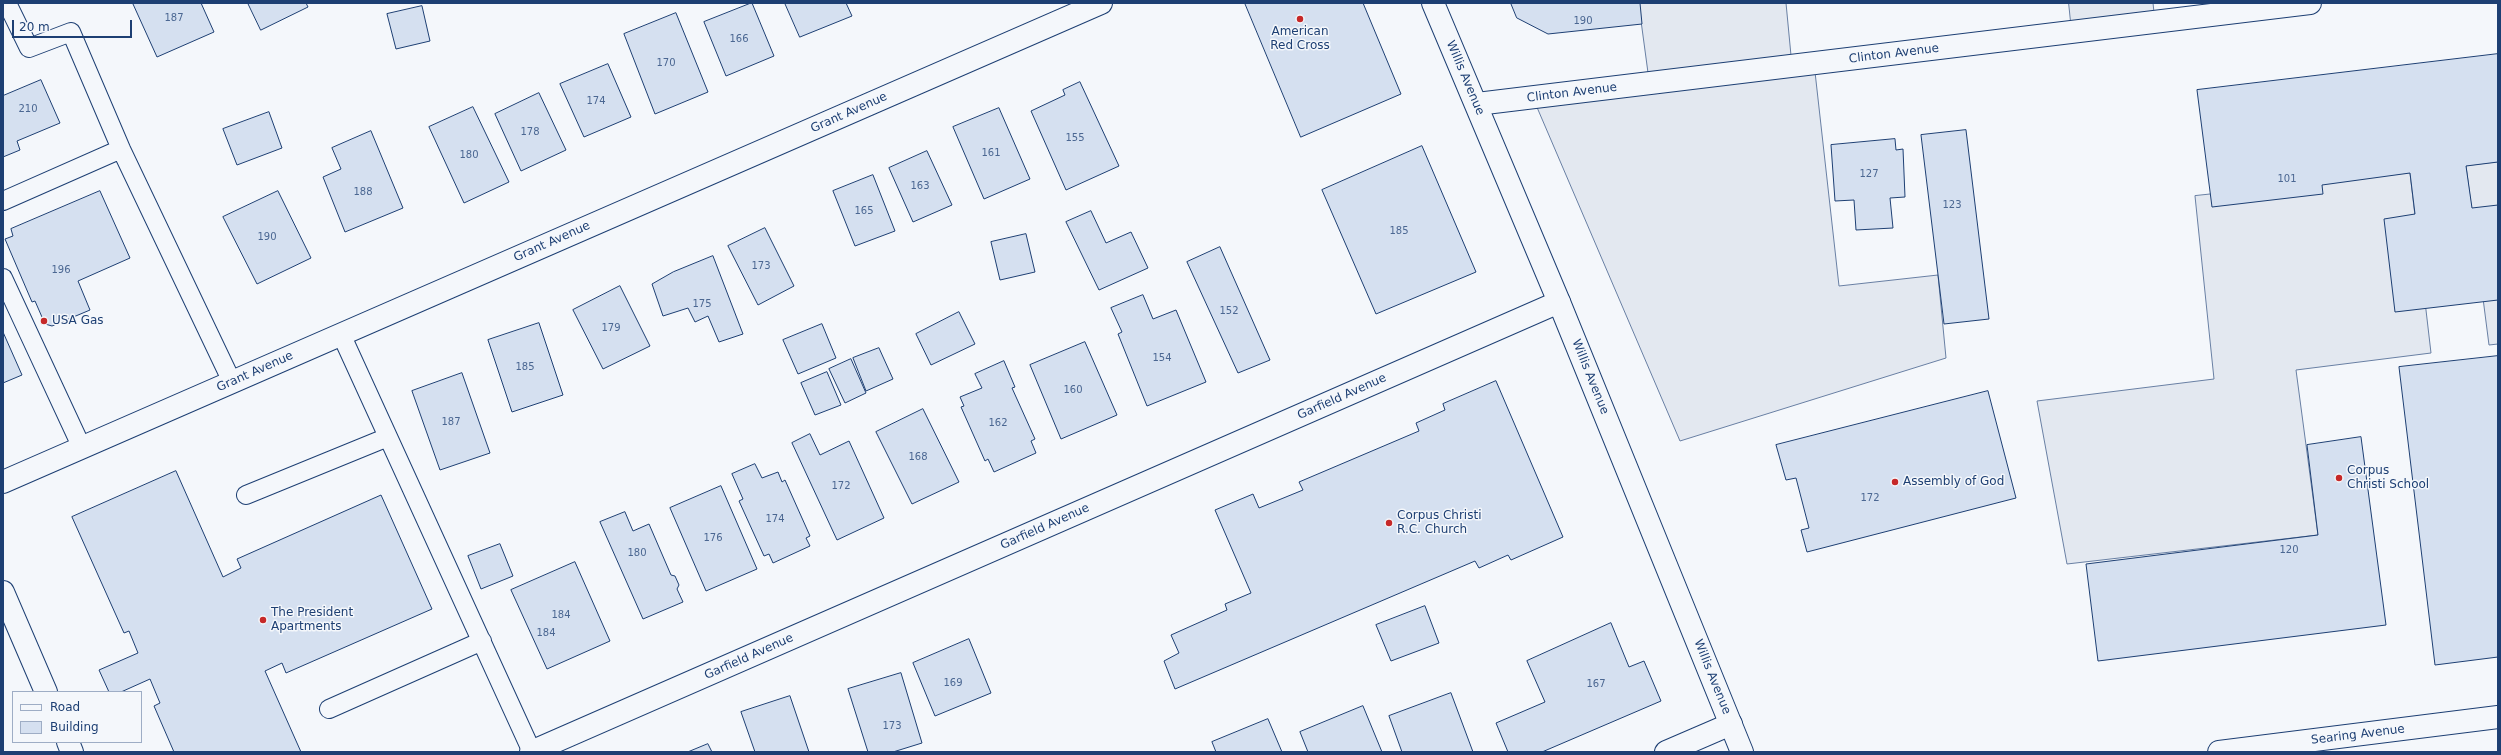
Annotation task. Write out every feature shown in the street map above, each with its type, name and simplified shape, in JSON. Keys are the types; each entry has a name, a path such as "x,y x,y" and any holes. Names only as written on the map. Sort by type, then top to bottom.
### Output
{"street":[{"name":"Grant Avenue","path":"3,482 1101,3"},
{"name":"Willis Avenue","path":"1433,3 1477,104 1559,302 1742,752"},
{"name":"Clinton Avenue","path":"1477,104 2310,3"},
{"name":"Garfield Avenue","path":"532,752 1559,302"},
{"path":"3,592 46,691"},
{"name":"Searing Avenue","path":"2219,752 2498,717"},
{"path":"1666,752 1731,724"}],"lane":[{"path":"7,3 29,48 72,32 120,149 232,382"},
{"path":"3,201 120,149"},
{"path":"3,278 82,448"},
{"path":"342,334 532,752"},
{"path":"246,495 388,437"},
{"path":"329,709 482,641"}],"shaded area":[{"path":"1639,3 1786,3 1792,66 1814,63 1839,286 1938,275 1946,358 1680,441 1533,98 1649,83"},
{"path":"2069,3 2153,3 2155,22 2072,32"},
{"path":"2498,162 2498,344 2489,345 2466,166"},
{"path":"2410,173 2431,353 2296,370 2318,535 2067,564 2037,401 2214,379 2195,196"}],"building":[{"path":"201,3 214,32 157,57 133,4"},
{"path":"248,3 306,3 308,7 261,30"},
{"path":"752,3 774,56 726,76 704,22"},
{"path":"785,3 846,3 852,16 800,37"},
{"path":"1245,3 1363,3 1401,94 1301,137"},
{"path":"1511,3 1640,3 1642,24 1548,34 1517,18"},
{"path":"422,6 430,41 396,49 387,14"},
{"path":"676,13 708,92 655,114 624,34"},
{"path":"2498,54 2498,162 2466,166 2472,208 2498,205 2498,300 2395,312 2384,219 2415,214 2410,173 2322,185 2323,194 2212,207 2197,90"},
{"path":"608,64 631,117 584,137 560,84"},
{"path":"41,80 60,123 17,141 20,150 3,157 3,96"},
{"path":"1080,82 1119,166 1066,190 1031,111 1065,95 1063,90"},
{"path":"539,93 566,150 521,171 495,114"},
{"path":"473,107 509,182 464,203 429,127"},
{"path":"999,108 1030,179 984,199 953,127"},
{"path":"269,112 282,148 237,165 223,129"},
{"path":"1966,130 1989,319 1944,324 1921,135"},
{"path":"371,131 403,208 345,232 323,177 341,169 332,148"},
{"path":"1895,139 1896,150 1903,149 1905,197 1890,198 1893,228 1856,230 1854,200 1835,201 1831,145"},
{"path":"1422,146 1476,272 1376,314 1322,190"},
{"path":"927,151 952,205 913,222 889,168"},
{"path":"873,175 895,231 855,246 833,191"},
{"path":"100,191 130,258 78,281 90,310 52,326 45,324 35,301 32,302 5,239 13,236 11,229"},
{"path":"278,191 311,258 257,284 223,217"},
{"path":"1091,211 1106,243 1131,232 1148,268 1099,290 1066,222"},
{"path":"765,228 794,286 758,305 728,246"},
{"path":"1026,234 1035,272 1000,280 991,242"},
{"path":"1220,247 1270,360 1238,373 1187,262"},
{"path":"713,256 743,334 719,342 708,316 695,322 688,308 663,316 652,284 673,272"},
{"path":"620,286 650,346 603,369 573,310"},
{"path":"1143,295 1153,319 1176,310 1206,382 1147,406 1118,334 1122,332 1111,308"},
{"path":"959,312 975,344 931,365 916,334"},
{"path":"539,323 563,395 512,412 488,340"},
{"path":"822,324 836,358 798,374 783,340"},
{"path":"3,332 22,375 3,383"},
{"path":"1085,342 1117,415 1061,439 1030,365"},
{"path":"879,348 893,379 866,391 853,358"},
{"path":"2498,356 2498,657 2435,665 2399,367"},
{"path":"851,359 866,393 845,403 829,369"},
{"path":"1004,361 1015,387 1012,388 1035,439 1031,441 1036,453 994,472 988,459 985,461 961,407 964,406 960,397 982,388 975,374"},
{"path":"827,372 841,405 815,415 801,383"},
{"path":"462,373 490,453 440,470 412,391"},
{"name":"Corpus Christi R.C. Church","path":"1496,381 1563,537 1511,560 1508,555 1479,568 1475,561 1175,689 1164,661 1179,653 1171,635 1227,610 1225,604 1251,593 1215,510 1253,494 1259,508 1303,490 1299,482 1419,431 1416,423 1445,410 1443,404"},
{"path":"1988,391 2016,498 1807,552 1801,530 1809,528 1796,478 1786,480 1776,445"},
{"path":"923,409 959,482 912,504 876,432"},
{"path":"810,434 820,455 849,441 884,518 837,540 792,443"},
{"path":"2361,437 2386,625 2098,661 2086,564 2318,535 2307,445"},
{"path":"755,464 762,478 778,472 782,482 785,480 810,536 806,538 810,546 773,563 769,554 764,556 739,501 743,499 732,474"},
{"name":"The President Apartments","path":"176,471 223,577 241,568 237,559 381,495 432,609 286,673 282,663 265,671 301,752 174,752 154,706 160,703 150,679 123,691 109,691 99,670 138,653 129,631 124,633 72,517"},
{"path":"721,486 757,569 706,591 670,508"},
{"path":"625,512 633,531 649,524 671,575 675,576 679,585 677,589 683,602 643,619 600,522"},
{"path":"500,544 513,576 481,589 468,556"},
{"path":"575,562 610,641 547,669 511,590"},
{"path":"1425,606 1439,643 1391,661 1376,625"},
{"path":"1611,623 1629,667 1644,661 1661,701 1542,752 1508,752 1496,723 1545,702 1527,661"},
{"path":"969,639 991,693 935,716 913,663"},
{"path":"901,673 922,743 893,752 868,752 848,689"},
{"path":"1451,693 1473,752 1402,752 1389,716"},
{"path":"790,696 809,752 755,752 741,712"},
{"path":"1363,706 1382,752 1308,752 1300,732"},
{"path":"1268,719 1282,752 1216,752 1212,742"},
{"path":"708,744 712,752 688,752"}],"place":[{"name":"American Red Cross","path":"1300,19"},
{"name":"USA Gas","path":"44,321"},
{"name":"Corpus Christi School","path":"2339,478"},
{"name":"Assembly of God","path":"1895,482"},
{"name":"Corpus Christi R.C. Church","path":"1389,523"},
{"name":"The President Apartments","path":"263,620"}]}
